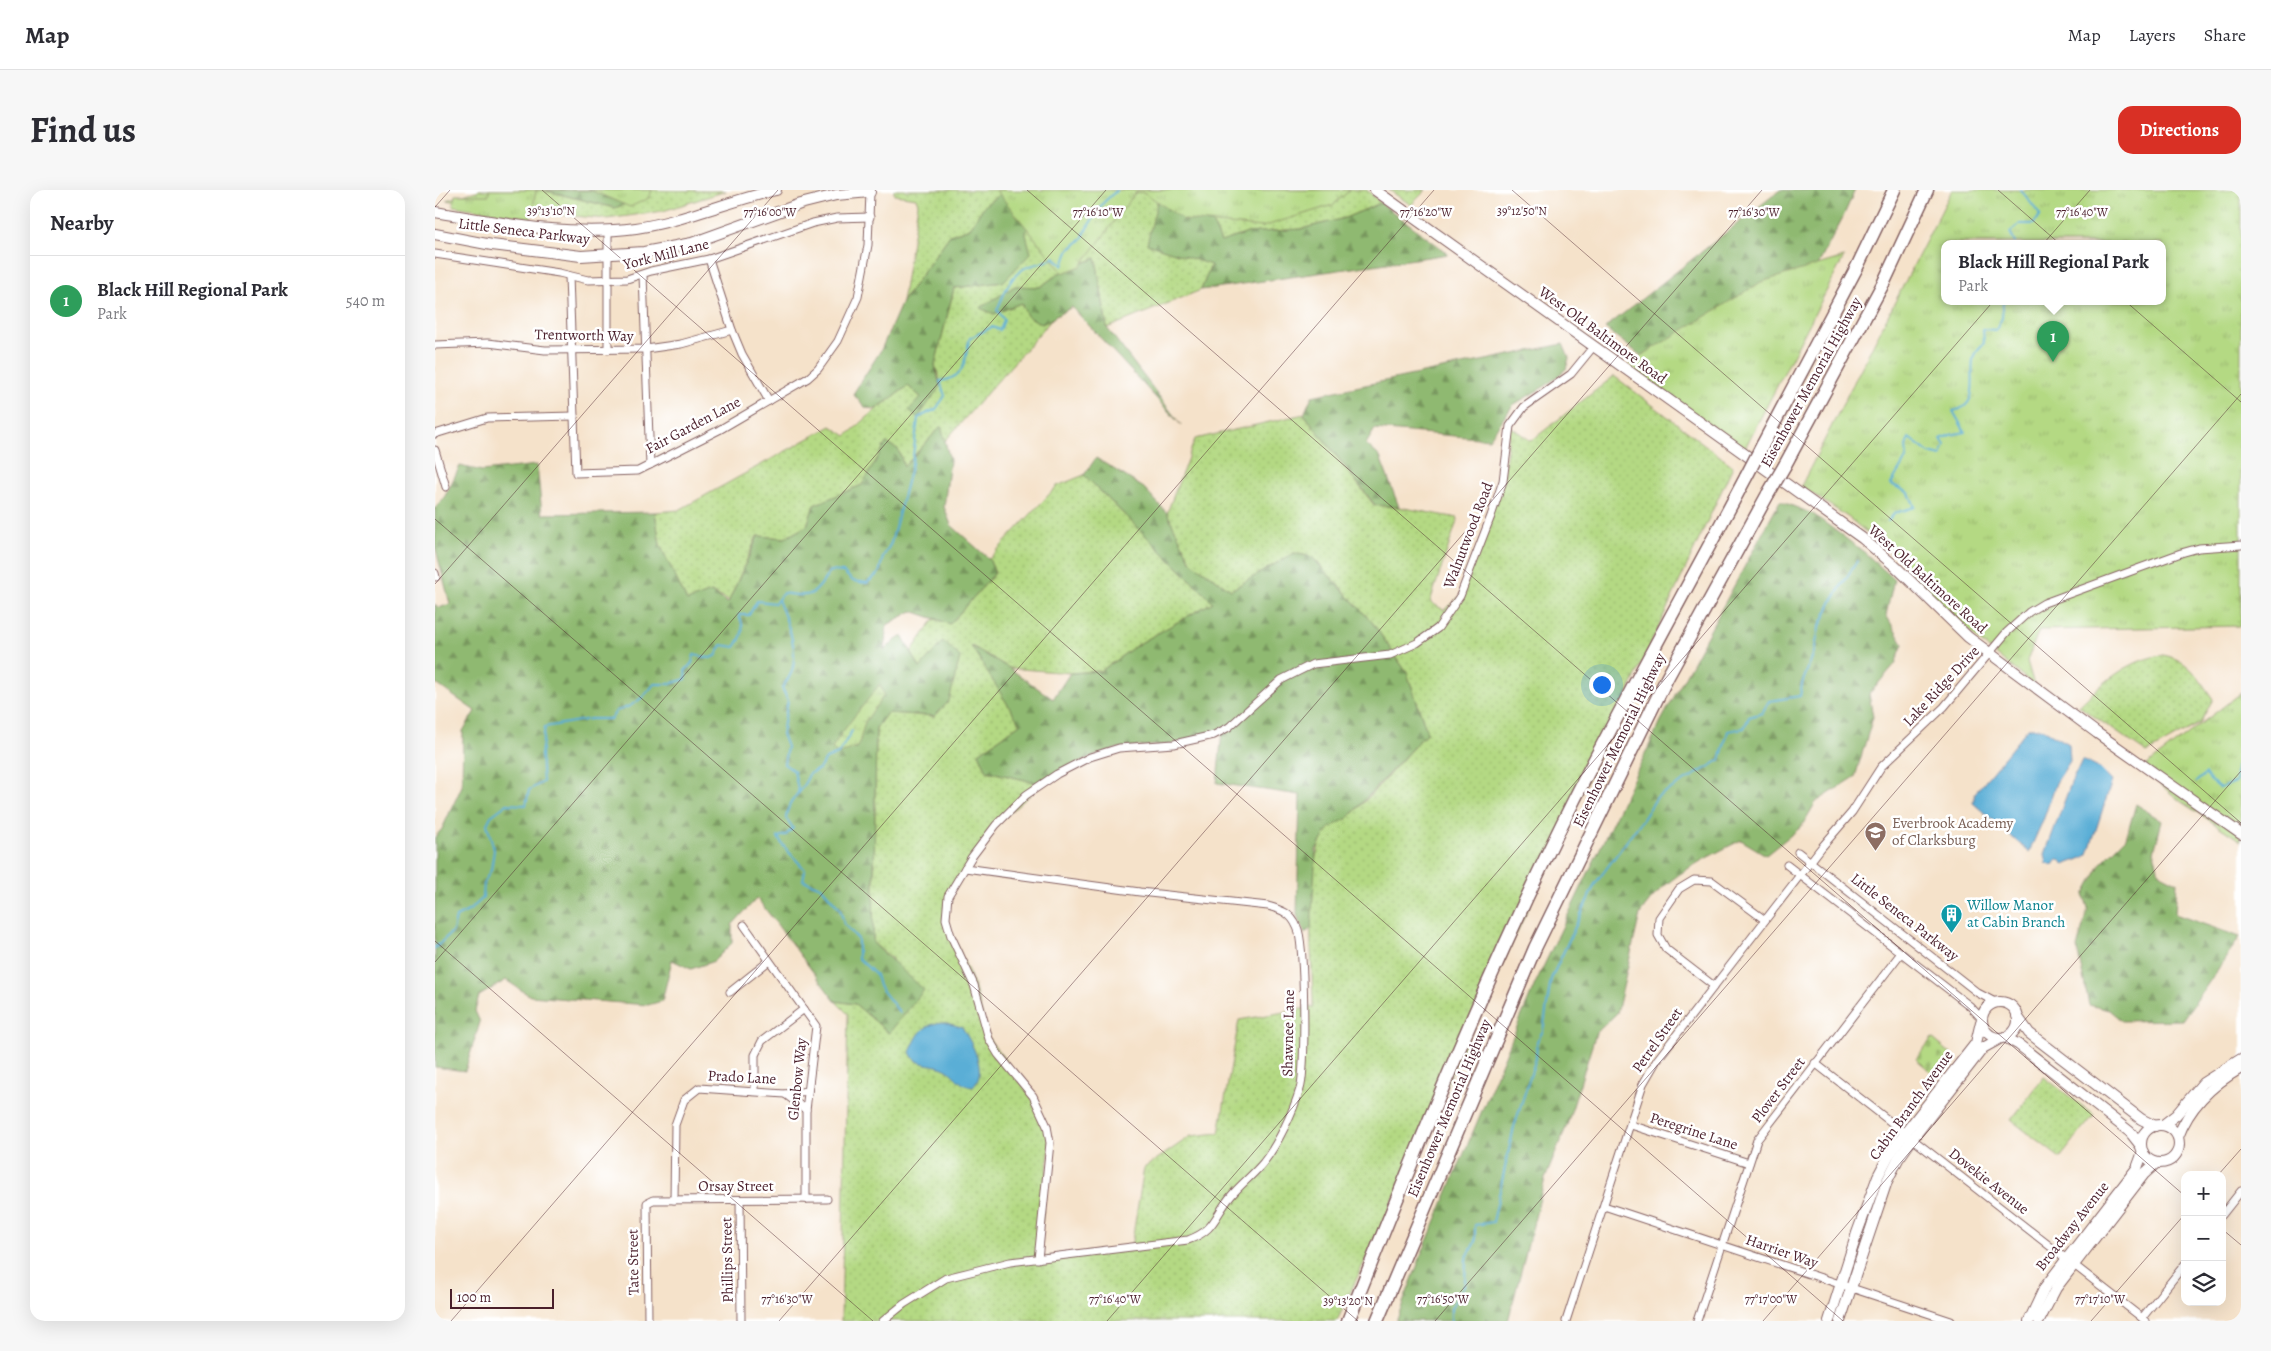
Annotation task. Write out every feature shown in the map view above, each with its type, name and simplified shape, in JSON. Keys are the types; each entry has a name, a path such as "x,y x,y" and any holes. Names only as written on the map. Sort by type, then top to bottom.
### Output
{"highway":[{"name":"Eisenhower Memorial Highway","path":"1348,1321 1499,958 1575,799 1857,268 1894,190"},
{"name":"Eisenhower Memorial Highway","path":"1377,1321 1535,948 1667,678 1884,282 1927,190"}],"street":[{"name":"Little Seneca Parkway","path":"435,212 539,229 591,232 637,228 682,218 776,190"},
{"name":"West Old Baltimore Road","path":"1375,190 1861,538 1896,567 1968,637 2103,738 2241,834"},
{"name":"Little Seneca Parkway","path":"435,234 491,245 581,256 644,252 692,243 800,204 836,195 870,191"},
{"name":"Fair Garden Lane","path":"569,276 570,350 577,473 638,471 719,430 808,378 818,369 838,341 858,297 868,245 870,191"},
{"name":"York Mill Lane","path":"435,254 569,276 608,280 627,279 709,259 813,223 837,218 870,217"},
{"path":"608,230 608,350"},
{"path":"709,259 731,330 742,354 769,401"},
{"path":"643,275 647,349 649,466"},
{"name":"Trentworth Way","path":"435,345 488,343 545,350 647,349 681,344 731,330"},
{"name":"Walnutwood Road","path":"1038,1259 1051,1143 1047,1126 1033,1096 998,1054 989,1039 975,984 951,936 946,919 948,896 965,868 996,825 1026,795 1057,774 1090,757 1119,748 1174,744 1214,735 1229,727 1281,680 1313,664 1390,655 1417,643 1438,628 1460,596 1491,516 1503,480 1510,426 1524,407 1571,374 1593,346"},
{"path":"435,434 487,418 574,416"},
{"path":"435,450 447,487"},
{"name":"Lake Ridge Drive","path":"1810,862 1852,812 1881,768 1944,707 2018,621 2044,603 2181,553 2199,548 2241,545"},
{"name":"Little Seneca Parkway","path":"1798,852 1978,993 1995,1002"},
{"name":"Petrel Street","path":"1566,1321 1643,1084 1657,1060 1810,862"},
{"name":"Little Seneca Parkway","path":"1787,865 1970,1006 1981,1020"},
{"name":"Shawnee Lane","path":"883,1321 904,1304 947,1278 1010,1262 1188,1240 1200,1236 1211,1228 1230,1197 1263,1163 1280,1136 1301,1088 1303,1004 1301,937 1292,918 1283,910 1268,906 1140,892 965,868"},
{"path":"1714,986 1667,949 1658,935 1659,918 1679,889 1694,880 1711,881 1765,920"},
{"name":"Glenbow Way","path":"743,925 817,1026 806,1110 806,1200"},
{"name":"Plover Street","path":"1697,1321 1757,1140 1901,953"},
{"path":"730,992 769,961"},
{"path":"2178,1137 2170,1127 2159,1125 2137,1115 2029,1033 2009,1004 1995,1002 1986,1008 1981,1020 1986,1032 2019,1045 2130,1132 2146,1157 2155,1163 2167,1162 2177,1154 2179,1149 2178,1137 2184,1122 2201,1100 2217,1085 2241,1068"},
{"path":"755,1091 755,1056 762,1041 804,1009"},
{"path":"2003,1038 2014,1031 2017,1016"},
{"name":"Cabin Branch Avenue","path":"1909,1136 1976,1042 1981,1020"},
{"name":"Cabin Branch Avenue","path":"1840,1321 1845,1287 1878,1176 1889,1155 1909,1136 1983,1048 2003,1038"},
{"path":"2142,1149 2142,1137 2147,1130 2176,1115 2203,1083 2241,1059"},
{"name":"Dovekie Avenue","path":"1815,1063 2144,1320"},
{"name":"Prado Lane","path":"674,1200 675,1125 683,1100 699,1088 785,1094 808,1092"},
{"name":"Prado Lane","path":"785,1094 806,1110"},
{"name":"Peregrine Lane","path":"1631,1125 1749,1163"},
{"name":"Broadway Avenue","path":"2039,1321 2070,1262 2137,1168 2142,1149"},
{"name":"Broadway Avenue","path":"2029,1321 2045,1287 2070,1262 2155,1163"},
{"path":"2226,1210 2241,1191"},
{"name":"Orsay Street","path":"647,1203 653,1200 827,1199"},
{"name":"Phillips Street","path":"740,1200 741,1321"},
{"name":"Tate Street","path":"647,1203 648,1321"},
{"name":"Harrier Way","path":"1604,1206 1951,1321"},
{"path":"2144,1320 2181,1269"},
{"name":"Cabin Branch Avenue","path":"1829,1321 1845,1287"}],"green space":[{"path":"480,190 543,190 615,208 646,190 726,191 663,211 607,219 516,211 446,200"},
{"path":"489,190 536,190 531,218 453,206 455,195 489,195"},
{"path":"543,190 646,190 642,198 615,208"},
{"path":"590,190 652,190 649,198 630,207"},
{"path":"893,190 1005,190 984,206 970,228 950,235 902,302 918,204 916,198 895,195"},
{"path":"996,190 1350,190 1333,205 1262,227 1184,220 1145,193 1136,192 1081,266 1063,273"},
{"path":"1005,190 1040,220 1025,231 1031,253 1003,282 954,288 935,365 940,386 918,418 909,410 921,397 908,386 876,409 866,408 853,394 881,350 902,302 950,235 970,228 984,206"},
{"path":"1110,190 1160,190 1211,265 1201,290 1107,328 1096,258 1061,272 1040,287 1015,286 981,308 994,314 1021,303 1042,324 1053,318 945,441 941,426 904,467 886,444 862,485 814,505 807,526 785,538 757,536 729,601 711,592 687,602 660,545 655,512 679,510 831,426 846,436 878,408 908,386 921,397 940,381 935,365 954,288 1003,282 1025,231 1040,220"},
{"path":"1160,190 1211,190 1210,218 1221,242 1248,233 1301,229 1345,218 1381,203 1449,254 1201,290 1211,265 1147,244"},
{"path":"1211,190 1367,190 1381,203 1345,218 1301,229 1248,233 1221,242 1210,218"},
{"path":"1389,190 1426,190 1411,205"},
{"path":"1780,190 1855,190 1843,217 1734,427 1605,328"},
{"path":"1952,190 2241,190 2241,626 2039,630 2027,661 2034,685 1977,639 1894,555 1849,518 1801,486"},
{"path":"1844,257 1744,450 1628,364 1761,282"},
{"path":"1096,258 1107,328 1181,425 1072,307 1042,324 1027,316 1021,303 994,314 980,308 1015,286 1040,287 1061,272"},
{"path":"1563,344 1569,358 1566,369 1547,385 1513,405 1489,439 1375,429 1366,444 1380,457 1399,507 1375,505 1304,414 1312,396"},
{"path":"1614,376 1733,466 1337,1321 841,1321 848,1014 835,1001 855,1004 889,1033 892,959 873,943 876,728 887,713 935,716 920,668 911,652 934,619 950,624 995,573 989,559 1057,486 1084,475 1213,602 1137,645 1101,671 1070,673 1009,668 972,646 1020,724 979,753 987,771 1042,784 996,825 948,896 946,919 974,985 989,1039 1033,1096 1050,1143 1038,1258 1131,1247 1144,1168 1191,1136 1219,1133 1239,1020 1313,1007 1311,915 1314,865 1319,845 1327,830 1350,816 1427,732 1407,673 1372,622 1312,557 1294,553 1231,590 1191,562 1167,513 1195,439 1304,414 1374,505 1399,507 1458,518 1430,602 1444,610 1460,596 1503,481 1510,426 1531,441"},
{"path":"941,426 950,460 944,507 951,525 989,559 995,573 950,624 912,611 887,625 884,650 902,635 920,668 943,641 960,657 949,701 935,716 887,713 876,728 873,943 924,990 889,1033 855,1004 835,1001 757,898 732,925 732,943 714,961 691,969 672,960 662,1001 648,1005 530,996 506,980 479,996 475,1011 480,1022 465,1071 435,1067 435,837 442,829 462,786 463,731 475,711 435,683 435,604 439,608 450,604 435,546 435,509 445,496 460,466 482,471 537,465 542,514 655,512 660,545 687,601 711,592 728,603 758,536 785,538 807,526 814,505 862,485 886,443 898,449 904,467"},
{"path":"1096,458 1144,488 1167,513 1191,562 1231,590 1294,553 1312,557 1372,622 1407,673 1427,732 1348,818 1328,829 1316,850 1311,928 1305,934 1297,915 1300,795 1217,783 1222,731 1174,744 1119,748 1090,757 1042,784 987,771 979,753 1020,724 971,646 1009,668 1053,699 1070,673 1101,671 1137,645 1213,602 1084,475"},
{"path":"1780,501 1813,514 1864,552 1894,579 1886,615 1903,644 1895,664 1869,694 1873,717 1855,777 1816,802 1801,827 1766,855 1741,840 1699,862 1673,879 1661,889 1640,914 1617,1013 1596,1033 1567,1125 1545,1179 1508,1321 1396,1321 1423,1251 1535,984 1661,721"},
{"path":"2163,655 2180,661 2193,671 2213,699 2200,723 2147,753 2079,706 2117,673 2139,661"},
{"path":"880,684 884,695 865,722 858,747 838,754 832,748"},
{"path":"2241,693 2241,841 2180,801 2142,769"},
{"path":"2136,804 2162,821 2154,852 2159,873 2177,882 2175,914 2240,937 2183,1020 2122,1021 2109,1010 2089,1005 2077,948 2088,908 2084,895 2101,863 2126,838"},
{"path":"1932,1038 1951,1054 1935,1075 1916,1059"},
{"path":"2044,1077 2094,1115 2060,1158 2011,1120"}],"water":[{"path":"2028,728 2041,728 2069,744 2070,761 2056,783 2044,818 2029,852 1973,803 1975,793"},
{"path":"2082,760 2099,768 2112,781 2088,854 2065,865 2058,858 2053,865 2047,864 2045,854 2071,783"},
{"path":"942,1022 962,1027 974,1049 979,1065 979,1073 973,1087 962,1083 947,1070 921,1063 910,1052 921,1031 930,1025"}],"waterway":[{"path":"435,948 453,931 456,917 470,910 483,898 484,882 491,870 494,850 487,824 491,816 507,804 526,805 529,790 543,782 541,755 545,727 590,719 611,719 616,711 638,701 654,684 669,684 686,679 685,671 692,663 694,655 710,658 716,656 722,645 735,647 742,632 739,615 749,615 757,601 775,603 783,593 801,595 812,593 820,586 830,571 843,572 853,581 867,583 879,573 883,557 891,543 912,463 918,418 936,409 945,396 940,381 956,376 960,372 965,361 970,338 992,327 1000,330 1004,320 997,310 1008,286 1015,276 1025,268 1054,257 1063,266 1068,251 1082,239 1103,203 1117,190"},
{"path":"2014,240 2010,232 2020,224 2034,224 2040,215 2021,190"},
{"path":"1888,521 1895,513 1915,507 1909,493 1891,484 1907,457 1906,446 1909,438 1929,453 1941,456 1945,445 1941,439 1965,432 1953,411 1962,408 1968,403 1973,388 1974,355 1984,343 1983,329 1996,330 2002,318 2003,305"},
{"path":"1451,1321 1451,1308 1465,1284 1466,1259 1475,1242 1475,1225 1493,1222 1514,1127 1536,1058 1537,1041 1543,1031 1551,979 1595,884 1657,797 1720,760 1728,731 1744,728 1749,717 1762,713 1769,701 1800,696 1802,684 1814,652 1819,628 1832,601 1857,561"},
{"path":"778,600 791,635 794,653 792,671 782,688 788,700 782,734 787,747 784,764 794,771 799,793"},
{"path":"852,731 838,754 826,759 819,769 809,774 787,812 786,818 793,828 786,835 778,837 783,846 805,870 803,880 821,887 840,909 844,924 858,939 858,958 876,975 879,986 900,1013"},
{"path":"2196,782 2205,774 2220,788 2236,782 2236,767 2241,768"}],"place":[{"name":"Black Hill Regional Park","path":"2053,362"},
{"name":"Everbrook Academy of Clarksburg","path":"1876,851"},
{"name":"Willow Manor at Cabin Branch","path":"1951,933"}]}
